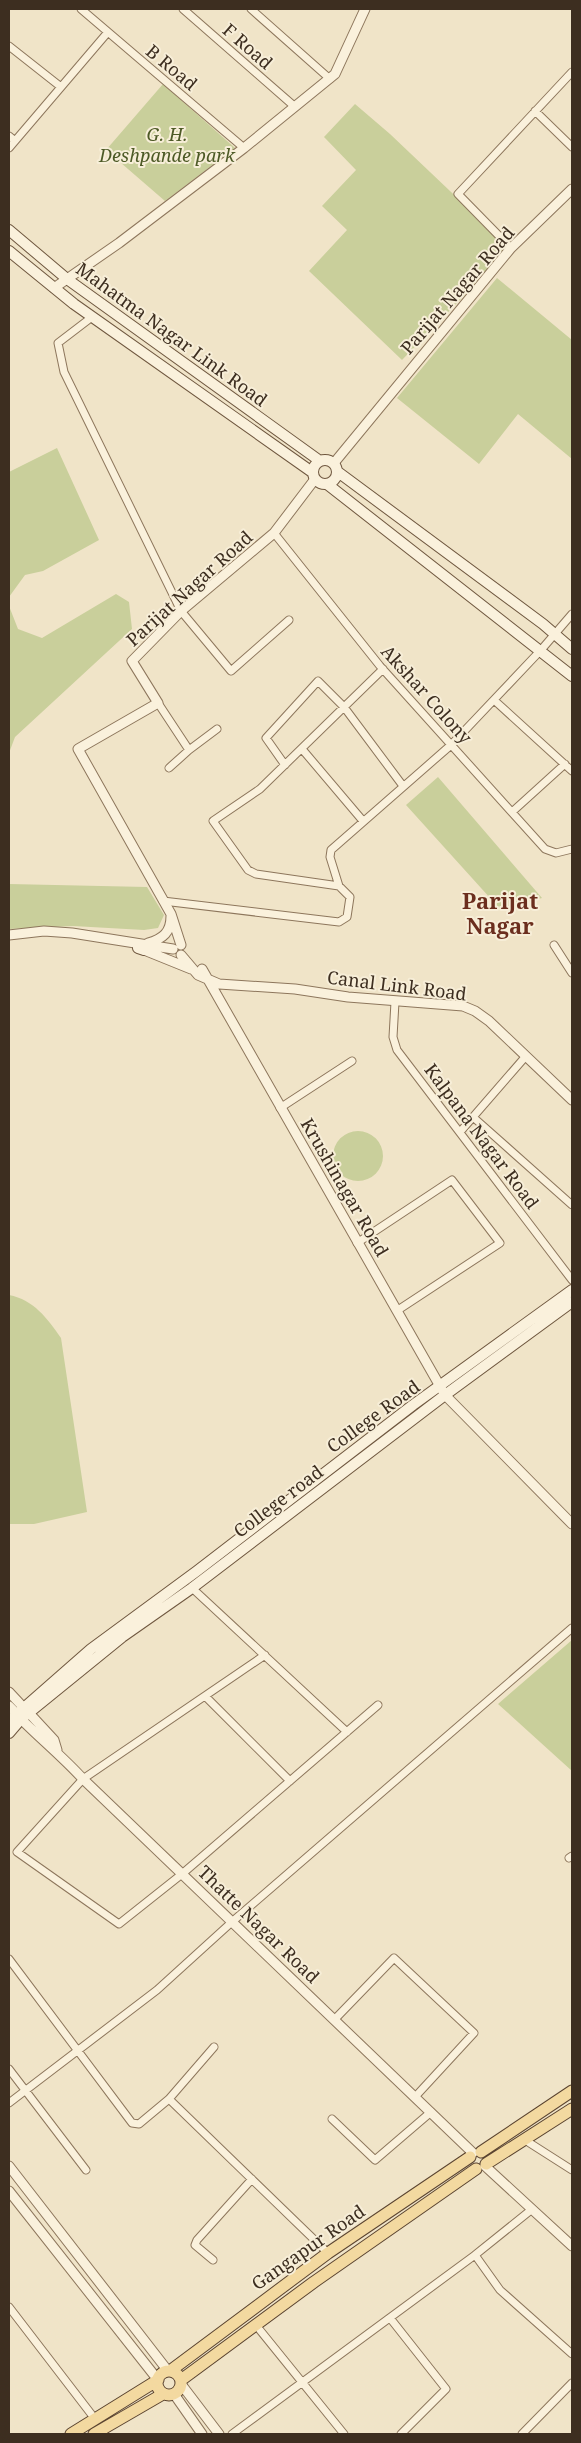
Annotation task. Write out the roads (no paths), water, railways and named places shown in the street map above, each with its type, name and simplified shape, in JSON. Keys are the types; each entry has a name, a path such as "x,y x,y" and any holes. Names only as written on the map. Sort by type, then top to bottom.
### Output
{"main road":[{"name":"Mahatma Nagar Link Road","path":"9,230 68,279 320,461"},
{"name":"Mahatma Nagar Link Road","path":"9,251 92,318 314,475"},
{"path":"336,468 334,480 327,484 320,484 314,475 320,461 327,460 572,649"},
{"path":"327,484 572,676"},
{"name":"College Road","path":"18,1713 91,1649 198,1571 413,1405 442,1391 572,1290"},
{"name":"College road","path":"9,1733 18,1713 192,1588 442,1391 572,1302"},
{"name":"Gangapur Road","path":"169,2371 328,2253 572,2091"},
{"name":"Gangapur Road","path":"181,2382 255,2324 482,2166 572,2109"},
{"path":"475,2154 486,2155 482,2166 471,2166 475,2154"},
{"path":"71,2434 158,2380 169,2371 177,2374 181,2382 169,2394 94,2434"},
{"path":"158,2380 158,2388 169,2394"}],"street":[{"name":"B Road","path":"81,9 244,148"},
{"name":"F Road","path":"183,9 294,106"},
{"path":"251,9 330,78"},
{"path":"54,288 119,243 244,148 335,74 364,9"},
{"path":"9,148 108,32"},
{"path":"9,46 61,87"},
{"path":"511,248 458,194 572,72"},
{"path":"536,111 572,147"},
{"path":"9,136 15,141"},
{"name":"Parijat Nagar Road","path":"336,468 511,248 572,189"},
{"path":"92,318 58,343 64,372 181,611 231,672 289,620"},
{"name":"Parijat Nagar Road","path":"158,703 132,661 181,611 274,533 314,475"},
{"name":"Akshar Colony","path":"274,533 383,669 545,849 556,853 572,849"},
{"path":"163,902 339,922 347,917 350,898 339,886 330,856 331,850 451,745 541,650 572,614"},
{"path":"339,886 256,874 248,870 213,821 260,790 383,669"},
{"path":"285,765 266,738 318,681 344,707 403,786"},
{"path":"494,700 572,771"},
{"path":"178,950 172,914 163,902 78,749 158,703 189,750"},
{"path":"169,768 217,729"},
{"path":"302,749 362,821"},
{"path":"512,812 564,764"},
{"path":"172,914 171,925 178,950"},
{"path":"143,947 162,938 171,925"},
{"name":"Canal Link Road","path":"9,935 44,931 120,941 143,947 198,971 243,985"},
{"path":"554,945 572,973"},
{"path":"143,947 178,950"},
{"name":"Canal Link Road","path":"178,950 198,971 209,980 219,984 295,989 395,1002 463,1006 475,1011 489,1021 572,1100"},
{"path":"198,971 218,996"},
{"path":"209,980 218,996"},
{"name":"Krushinagar Road","path":"218,996 357,1243 398,1310 442,1391 572,1524"},
{"name":"Kalpana Nagar Road","path":"395,1002 393,1037 396,1050 572,1280"},
{"path":"460,1132 526,1056"},
{"path":"280,1108 352,1061"},
{"path":"472,1117 572,1205"},
{"path":"357,1243 452,1180 500,1243 398,1310"},
{"path":"192,1588 347,1732"},
{"path":"9,2103 157,1990 572,1628"},
{"path":"265,1654 84,1779 17,1852 119,1924 182,1874 378,1704"},
{"name":"Thatte Nagar Road","path":"9,1692 18,1713 54,1740 57,1750 84,1779 475,2154"},
{"path":"205,1696 290,1781"},
{"path":"335,2019 394,1958 474,2033 416,2097"},
{"path":"9,1959 79,2051 126,2118 132,2123 139,2124 169,2099 214,2048"},
{"path":"9,2069 86,2170"},
{"path":"169,2099 328,2253"},
{"path":"332,2119 375,2160 431,2112"},
{"path":"525,2140 572,2170"},
{"path":"9,2166 169,2371"},
{"path":"482,2166 572,2245"},
{"path":"213,2260 198,2248 197,2240 252,2179"},
{"path":"9,2191 158,2380"},
{"path":"232,2434 475,2255 531,2210"},
{"path":"475,2255 500,2290 572,2354"},
{"path":"9,2307 95,2419"},
{"path":"390,2318 446,2389 402,2434"},
{"path":"255,2324 342,2431 332,2434"},
{"path":"181,2382 219,2434"},
{"path":"522,2434 572,2383"},
{"path":"169,2394 202,2434"}],"district":[{"name":"Parijat Nagar","path":"500,912"}],"park label":[{"name":"G. H. Deshpande park","path":"167,144"}]}
